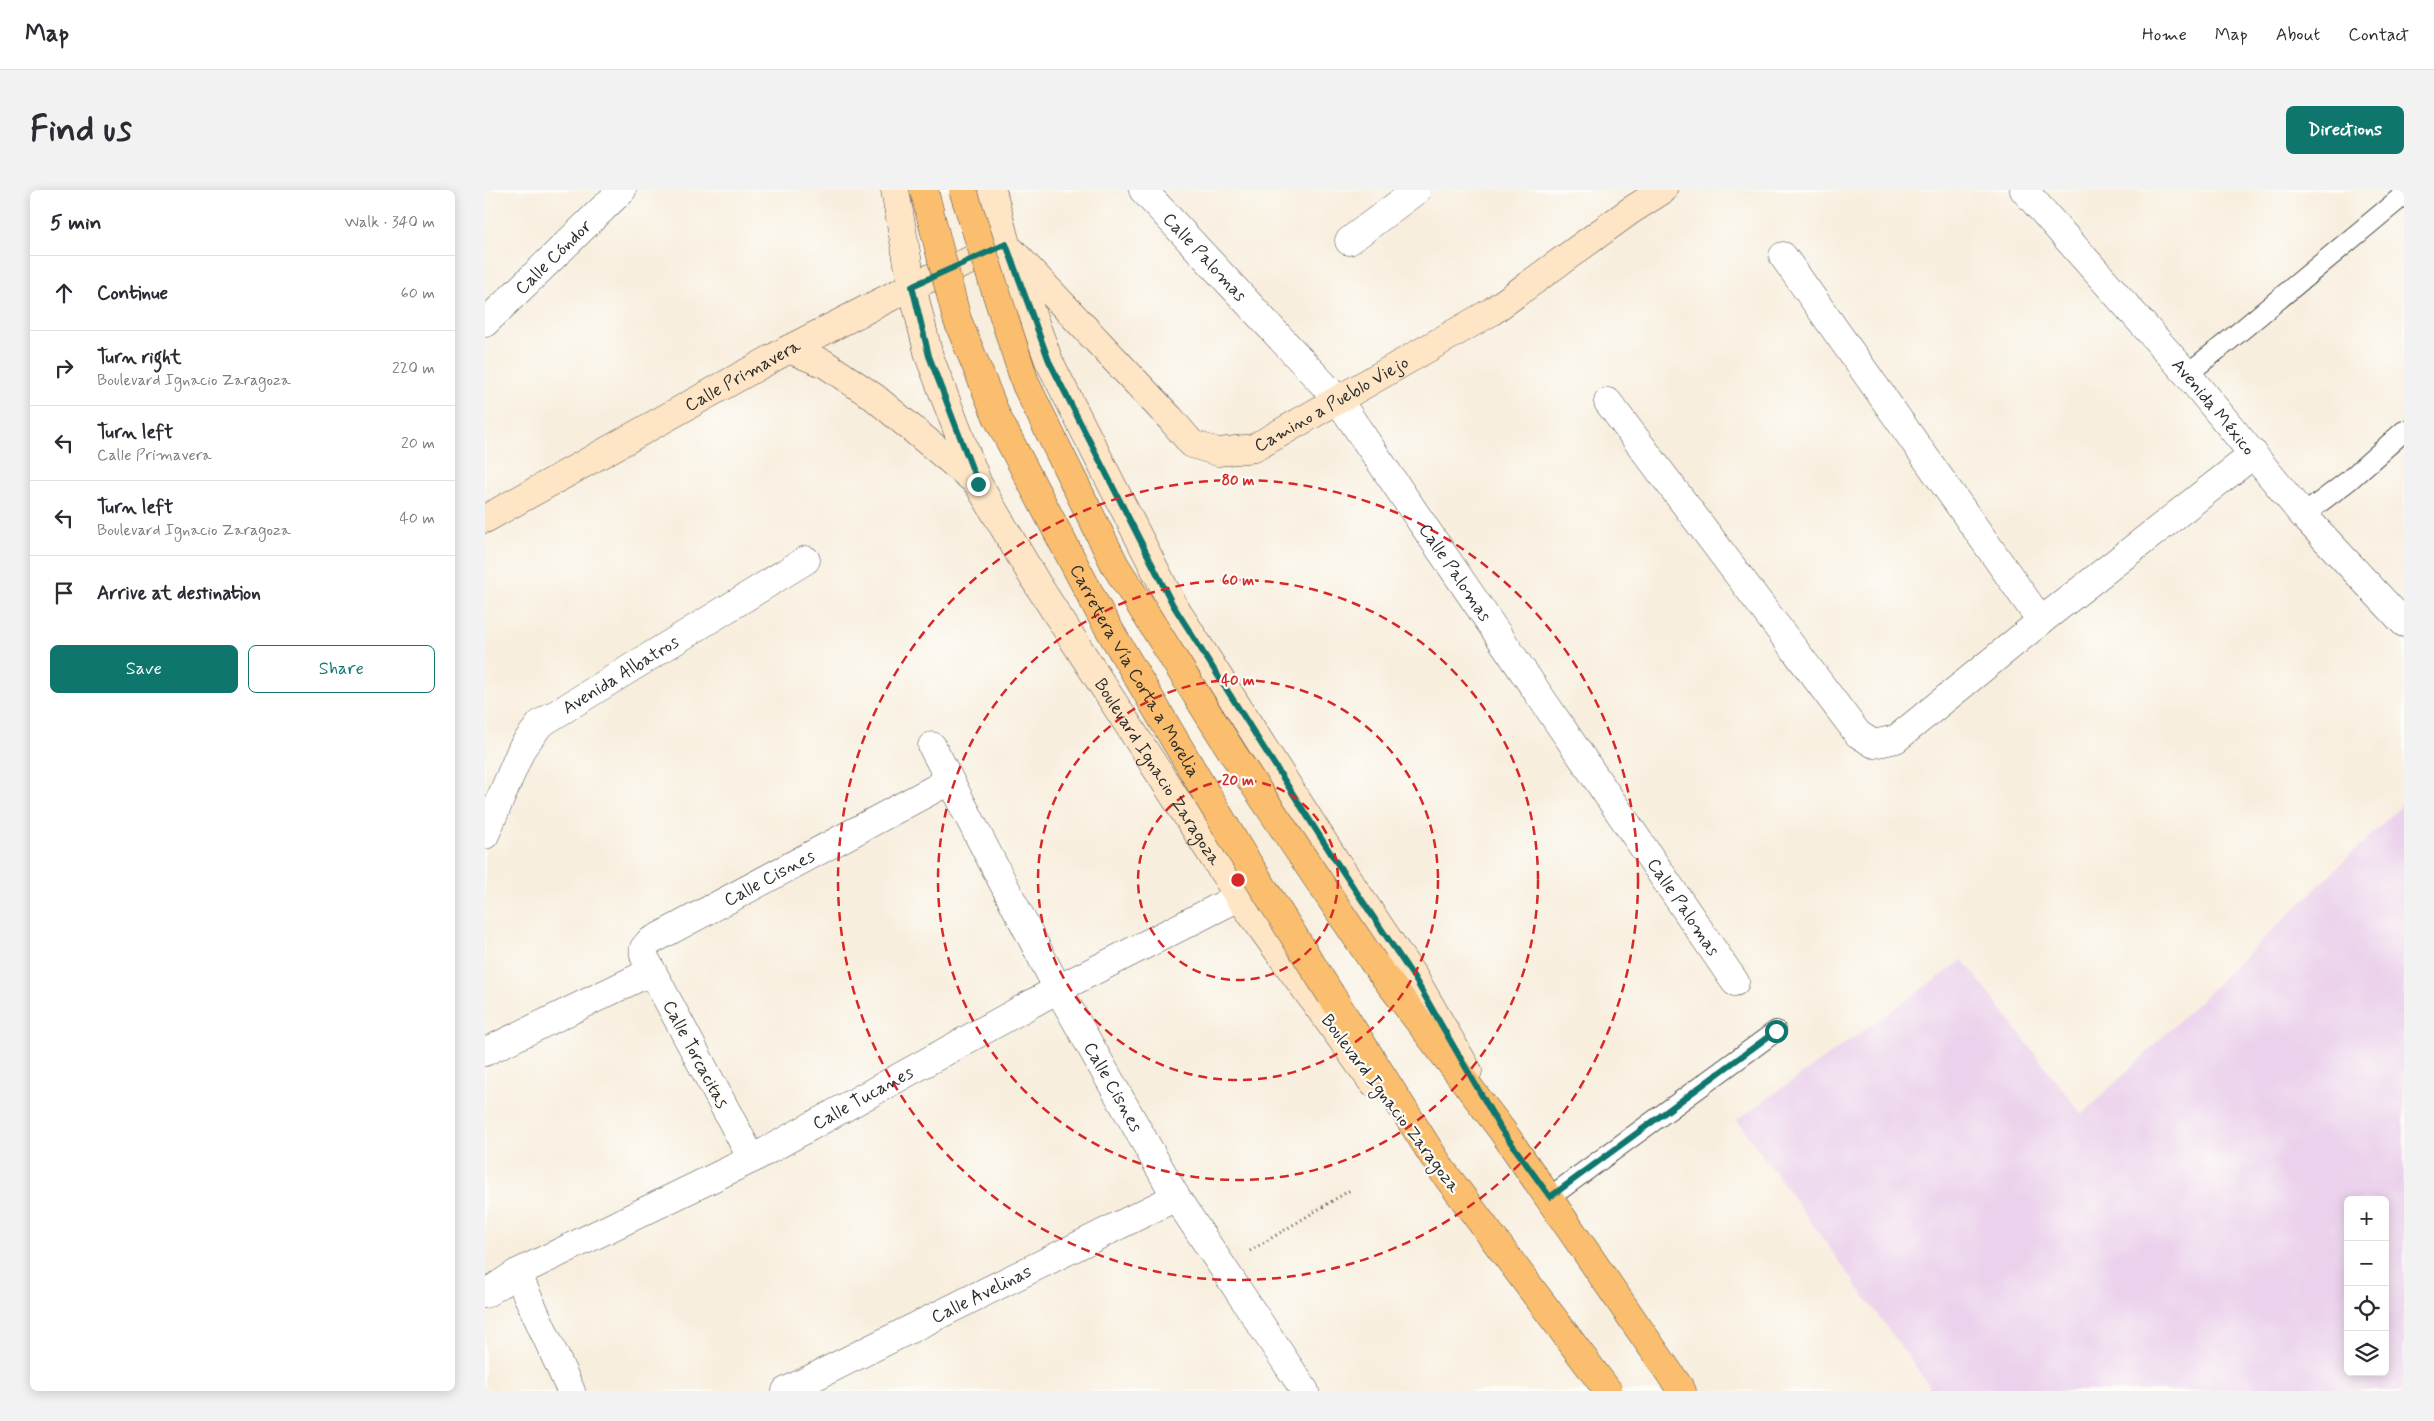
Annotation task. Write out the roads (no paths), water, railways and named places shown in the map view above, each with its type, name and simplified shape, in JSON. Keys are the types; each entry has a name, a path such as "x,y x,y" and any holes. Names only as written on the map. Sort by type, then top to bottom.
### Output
{"main road":[{"name":"Carretera Vía Corta a Morelia","path":"925,190 957,319 997,417 1102,618 1239,849 1442,1170"},
{"name":"Carretera Vía Corta a Morelia","path":"963,190 1026,385 1115,566 1234,755 1373,963 1501,1129"},
{"path":"1501,1129 1550,1197 1682,1391"},
{"name":"Boulevard Ignacio Zaragoza","path":"1442,1170 1608,1391"}],"street":[{"name":"Calle Cóndor","path":"485,323 623,190"},
{"name":"Boulevard Ignacio Zaragoza","path":"895,190 912,286 929,356 978,484 1042,590 1239,897 1410,1134 1442,1170"},
{"path":"992,190 1006,244 1049,361 1173,605 1335,860 1415,979 1501,1129"},
{"name":"Calle Palomas","path":"1143,190 1338,400 1735,982"},
{"path":"1349,241 1417,190"},
{"name":"Camino a Pueblo Viejo","path":"1006,244 1170,418 1192,444 1218,452 1254,448 1491,312 1663,190"},
{"name":"Avenida México","path":"2033,196 2187,374 2303,515 2404,623"},
{"name":"Calle Primavera","path":"485,519 789,349 912,286 1006,244"},
{"path":"1783,256 2041,621"},
{"path":"789,349 825,364 874,397 978,484"},
{"path":"1608,402 1858,734 1874,744 1896,739 2041,621 2254,454"},
{"name":"Avenida Albatros","path":"485,835 522,748 539,724 806,560"},
{"name":"Calle Cisnes","path":"932,746 1059,989 1176,1197 1223,1267 1294,1388"},
{"name":"Calle Cisnes","path":"485,1052 648,960 649,942 949,781"},
{"name":"Calle Tucanes","path":"485,1294 517,1273 752,1159 1059,989 1239,897"},
{"name":"Calle Torcacitas","path":"648,960 752,1159"},
{"name":"Calle Avelinas","path":"786,1391 1176,1197"},
{"path":"517,1273 571,1391"}],"lane":[{"path":"2187,374 2404,195"},
{"path":"2303,515 2347,481 2404,431"},
{"path":"1550,1197 1776,1031"}]}
